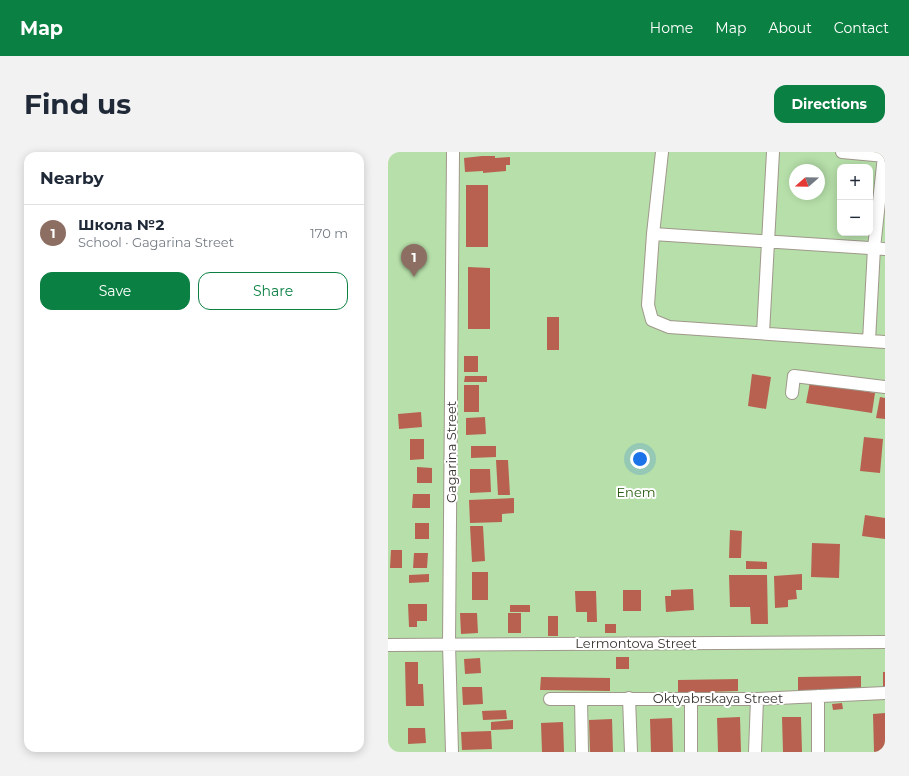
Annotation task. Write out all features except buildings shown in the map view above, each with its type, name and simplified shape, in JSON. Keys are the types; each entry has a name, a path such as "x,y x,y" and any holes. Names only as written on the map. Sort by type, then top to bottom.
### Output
{"street":[{"name":"Gagarina Street","path":"452,752 450,644 453,152"},
{"path":"662,152 653,234 648,306 652,320 669,327 885,342"},
{"path":"763,333 773,152"},
{"path":"842,152 885,156 880,248 869,341"},
{"path":"653,234 880,248"},
{"path":"792,393 794,376 885,387"},
{"name":"Lermontova Street","path":"388,645 885,642"},
{"name":"Oktyabrskaya Street","path":"550,699 757,699 885,693"},
{"path":"818,696 818,752"},
{"path":"629,698 631,752"},
{"path":"691,698 691,752"},
{"path":"580,699 582,752"},
{"path":"755,752 757,699"}],"green space":[{"name":"Enem","path":"388,152 885,152 885,752 388,752"}],"place":[{"name":"Школа №2","path":"414,277"}]}
